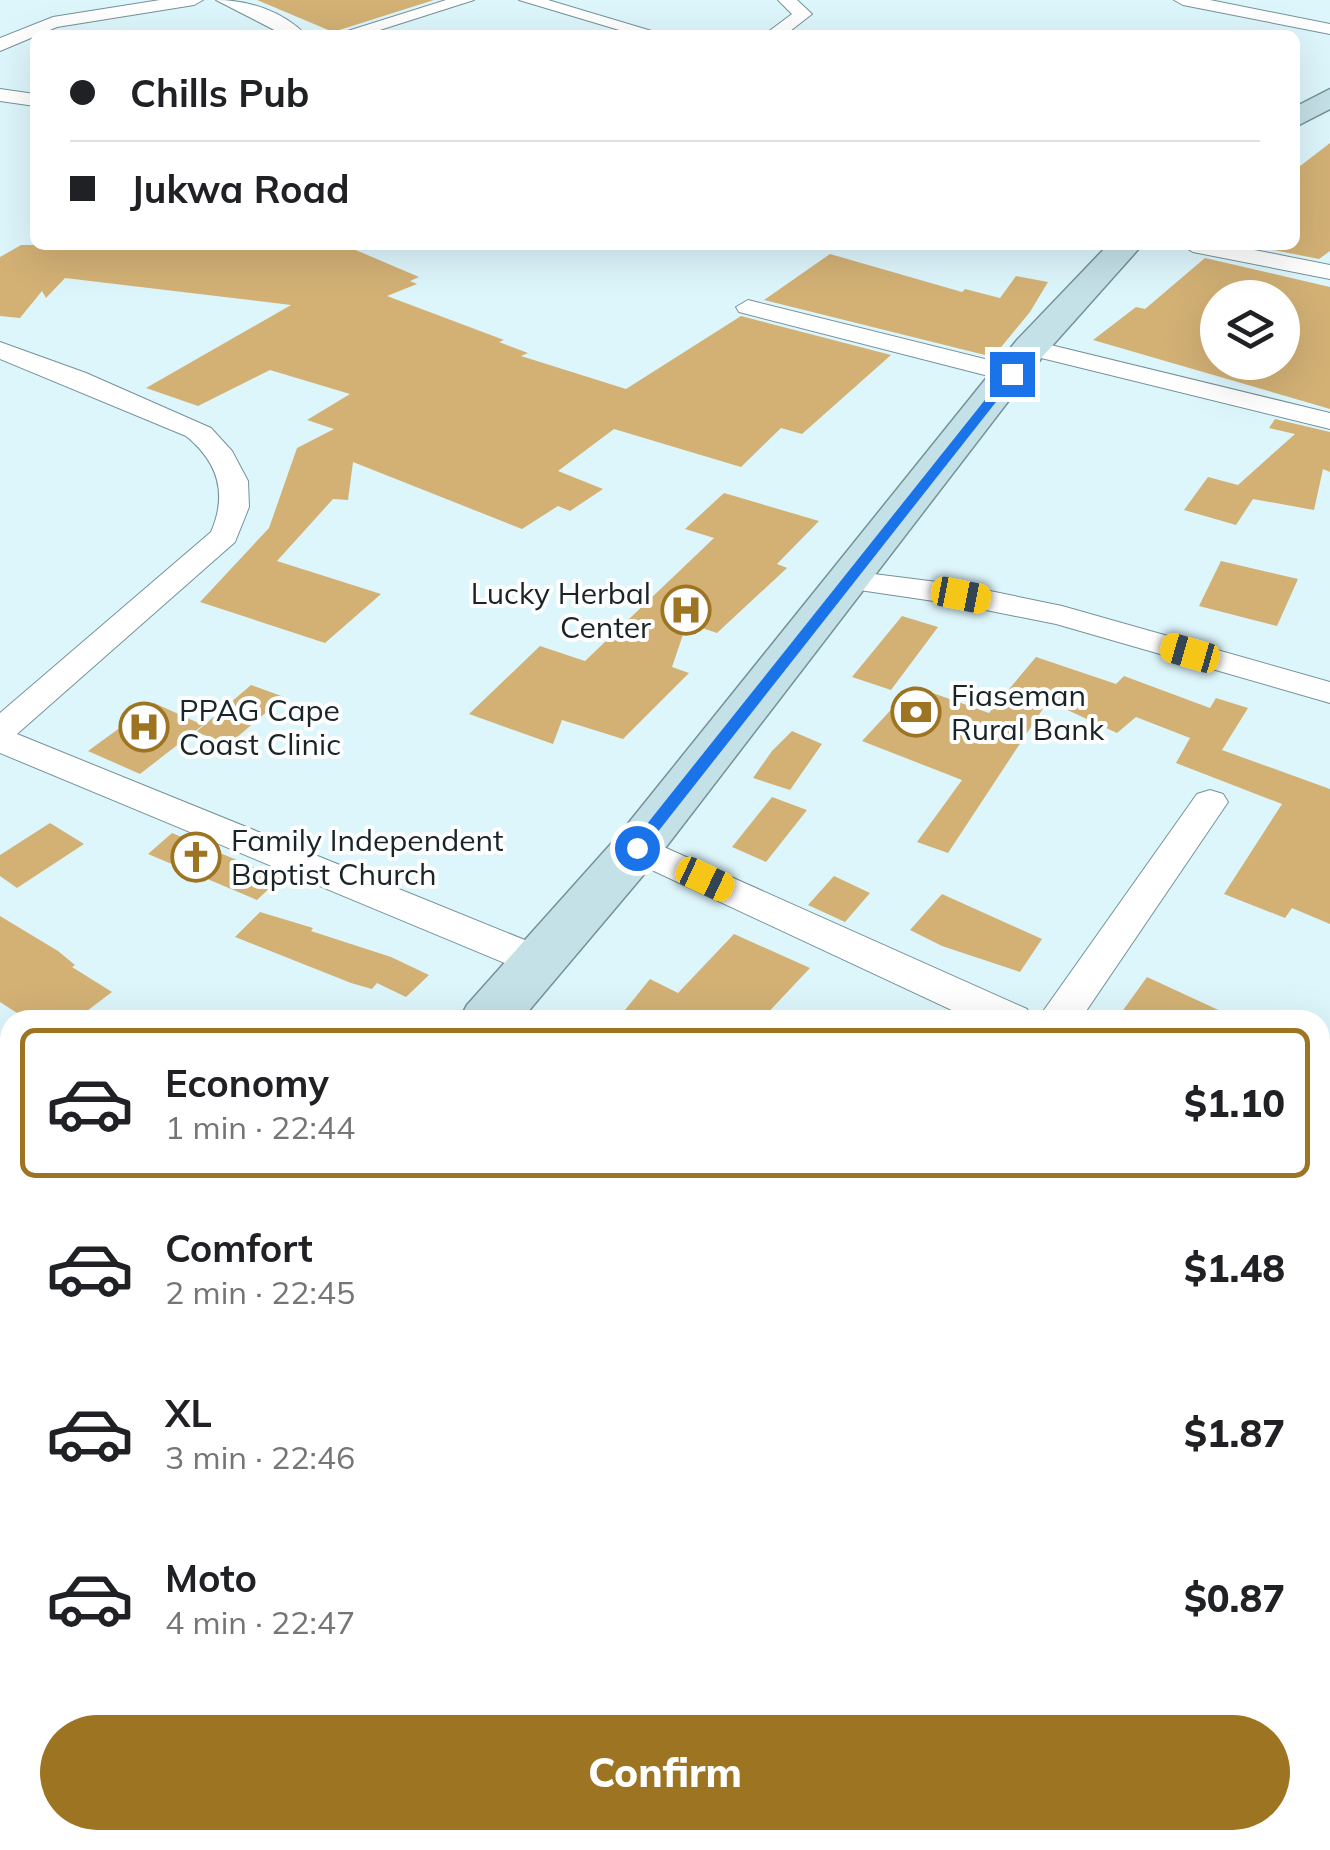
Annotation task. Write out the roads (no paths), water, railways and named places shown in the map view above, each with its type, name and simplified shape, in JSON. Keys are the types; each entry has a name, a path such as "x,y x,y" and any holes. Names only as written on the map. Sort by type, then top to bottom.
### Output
{"main road":[{"path":"1300,115 1330,97"},
{"path":"496,1010 637,848 1021,361 1121,250"}],"street":[{"path":"33,30 52,22 194,0"},
{"path":"225,0 260,12 289,30"},
{"path":"361,30 466,0"},
{"path":"528,0 638,30"},
{"path":"780,30 803,14 786,0"},
{"path":"1178,4 1330,28"},
{"path":"0,44 30,31"},
{"path":"0,95 30,99"},
{"path":"1219,250 1330,272"},
{"path":"748,307 1330,421"},
{"path":"0,350 200,431 226,463 238,496 237,512 224,536 0,731"},
{"path":"850,580 961,595 1062,616 1330,694"},
{"path":"0,740 538,961"},
{"path":"1065,1010 1210,802"},
{"path":"637,848 990,1010"}],"place":[{"name":"Lucky Herbal Center","path":"686,610"},
{"name":"Fiaseman Rural Bank","path":"916,712"},
{"name":"PPAG Cape Coast Clinic","path":"144,727"},
{"name":"Family Independent Baptist Church","path":"196,857"}]}
